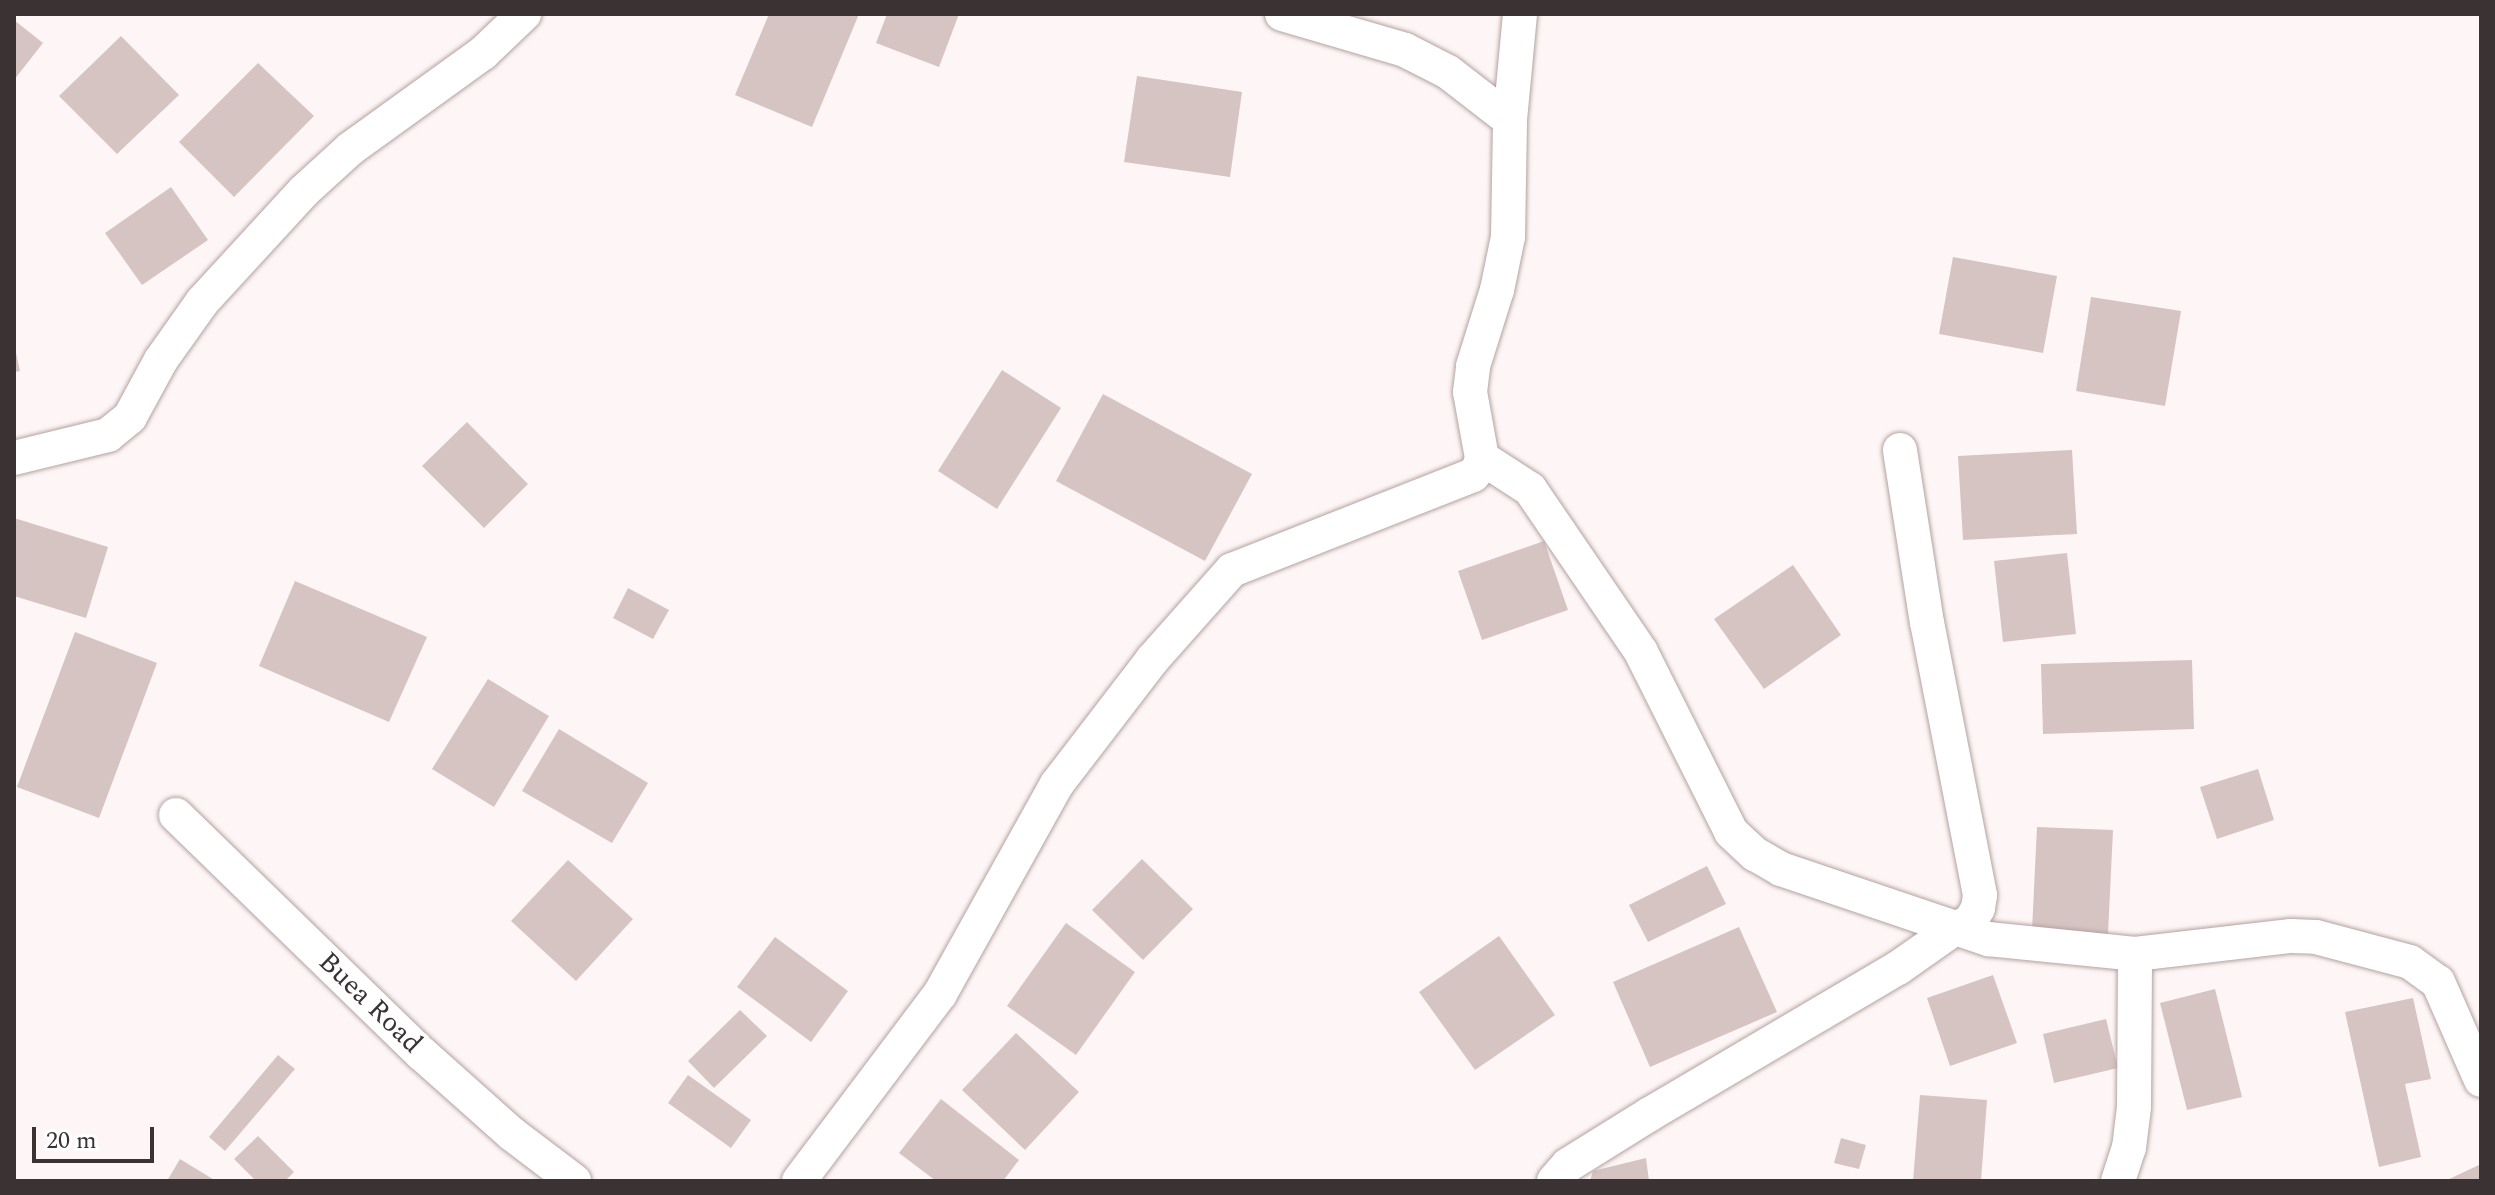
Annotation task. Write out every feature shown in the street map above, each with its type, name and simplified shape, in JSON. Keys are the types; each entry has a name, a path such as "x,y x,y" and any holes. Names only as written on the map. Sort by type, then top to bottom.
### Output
{"street":[{"path":"14,458 108,435 130,417 161,360 202,302 304,191 350,149 483,53 524,14"},
{"path":"1282,14 1405,50 1448,72 1510,120"},
{"path":"799,1181 940,994 1064,773 1152,660 1232,570 1473,475 1482,458 1470,392 1473,366 1497,290 1508,237 1510,120 1520,14"},
{"path":"1554,1181 1579,1158 1898,968 1952,930 1970,922 1980,895 1927,623 1900,450"},
{"path":"1482,458 1530,489 1641,652 1731,832 1755,854 1781,869 1952,930 1988,939 2135,954 2291,936 2316,937 2410,962 2438,982 2481,1080"},
{"name":"Buea Road","path":"176,815 421,1053 512,1134 574,1181"},
{"path":"2118,1181 2129,1148 2134,1107 2135,954"}],"building":[{"path":"769,14 859,14 812,127 735,95"},
{"path":"887,14 959,14 939,67 876,43"},
{"path":"14,20 43,43 14,80"},
{"path":"121,36 179,95 117,154 59,96"},
{"path":"258,63 314,116 234,197 179,142"},
{"path":"1137,76 1242,92 1230,177 1124,162"},
{"path":"171,187 208,240 142,285 105,233"},
{"path":"1953,257 2057,276 2043,353 1939,334"},
{"path":"2091,297 2181,311 2165,406 2076,391"},
{"path":"14,344 20,371 14,372"},
{"path":"1002,370 1061,408 997,509 938,471"},
{"path":"1103,394 1252,474 1205,561 1056,481"},
{"path":"467,422 528,484 484,528 422,466"},
{"path":"2072,450 2077,534 1963,540 1958,456"},
{"path":"14,518 108,547 86,618 14,596"},
{"path":"1544,541 1568,610 1482,640 1458,571"},
{"path":"2067,553 2076,634 2003,642 1994,561"},
{"path":"1793,565 1841,635 1764,689 1714,619"},
{"path":"295,581 427,637 389,722 259,666"},
{"path":"628,588 669,610 653,639 613,618"},
{"path":"75,632 157,663 99,818 17,787"},
{"path":"2192,660 2194,729 2043,734 2041,664"},
{"path":"488,679 549,716 494,807 432,769"},
{"path":"559,729 648,783 612,843 522,791"},
{"path":"2258,769 2274,820 2217,839 2200,787"},
{"path":"2037,827 2113,830 2108,934 2032,930"},
{"path":"1142,859 1193,909 1143,960 1092,910"},
{"path":"568,860 633,919 576,981 511,921"},
{"path":"1707,866 1726,904 1648,942 1629,905"},
{"path":"1066,923 1135,972 1076,1055 1007,1006"},
{"path":"1739,927 1777,1012 1650,1067 1613,982"},
{"path":"1499,936 1555,1015 1475,1070 1419,992"},
{"path":"775,937 848,991 811,1042 737,987"},
{"path":"1993,975 2017,1043 1950,1066 1927,998"},
{"path":"2215,989 2242,1097 2187,1110 2160,1003"},
{"path":"2413,998 2431,1079 2405,1084 2421,1157 2379,1167 2345,1012"},
{"path":"740,1010 767,1036 714,1088 688,1061"},
{"path":"2106,1019 2118,1068 2054,1083 2043,1034"},
{"path":"1016,1033 1079,1092 1025,1150 962,1090"},
{"path":"278,1055 295,1069 225,1151 209,1137"},
{"path":"688,1075 751,1120 731,1148 668,1103"},
{"path":"1920,1095 1987,1100 1981,1181 1913,1181"},
{"path":"941,1099 1019,1160 1003,1181 936,1181 899,1153"},
{"path":"258,1136 294,1172 285,1181 256,1181 234,1159"},
{"path":"1841,1138 1866,1145 1859,1169 1834,1163"},
{"path":"1646,1158 1649,1181 1590,1181 1593,1171"},
{"path":"180,1159 216,1181 167,1181"},
{"path":"2481,1164 2481,1181 2445,1181"}]}
